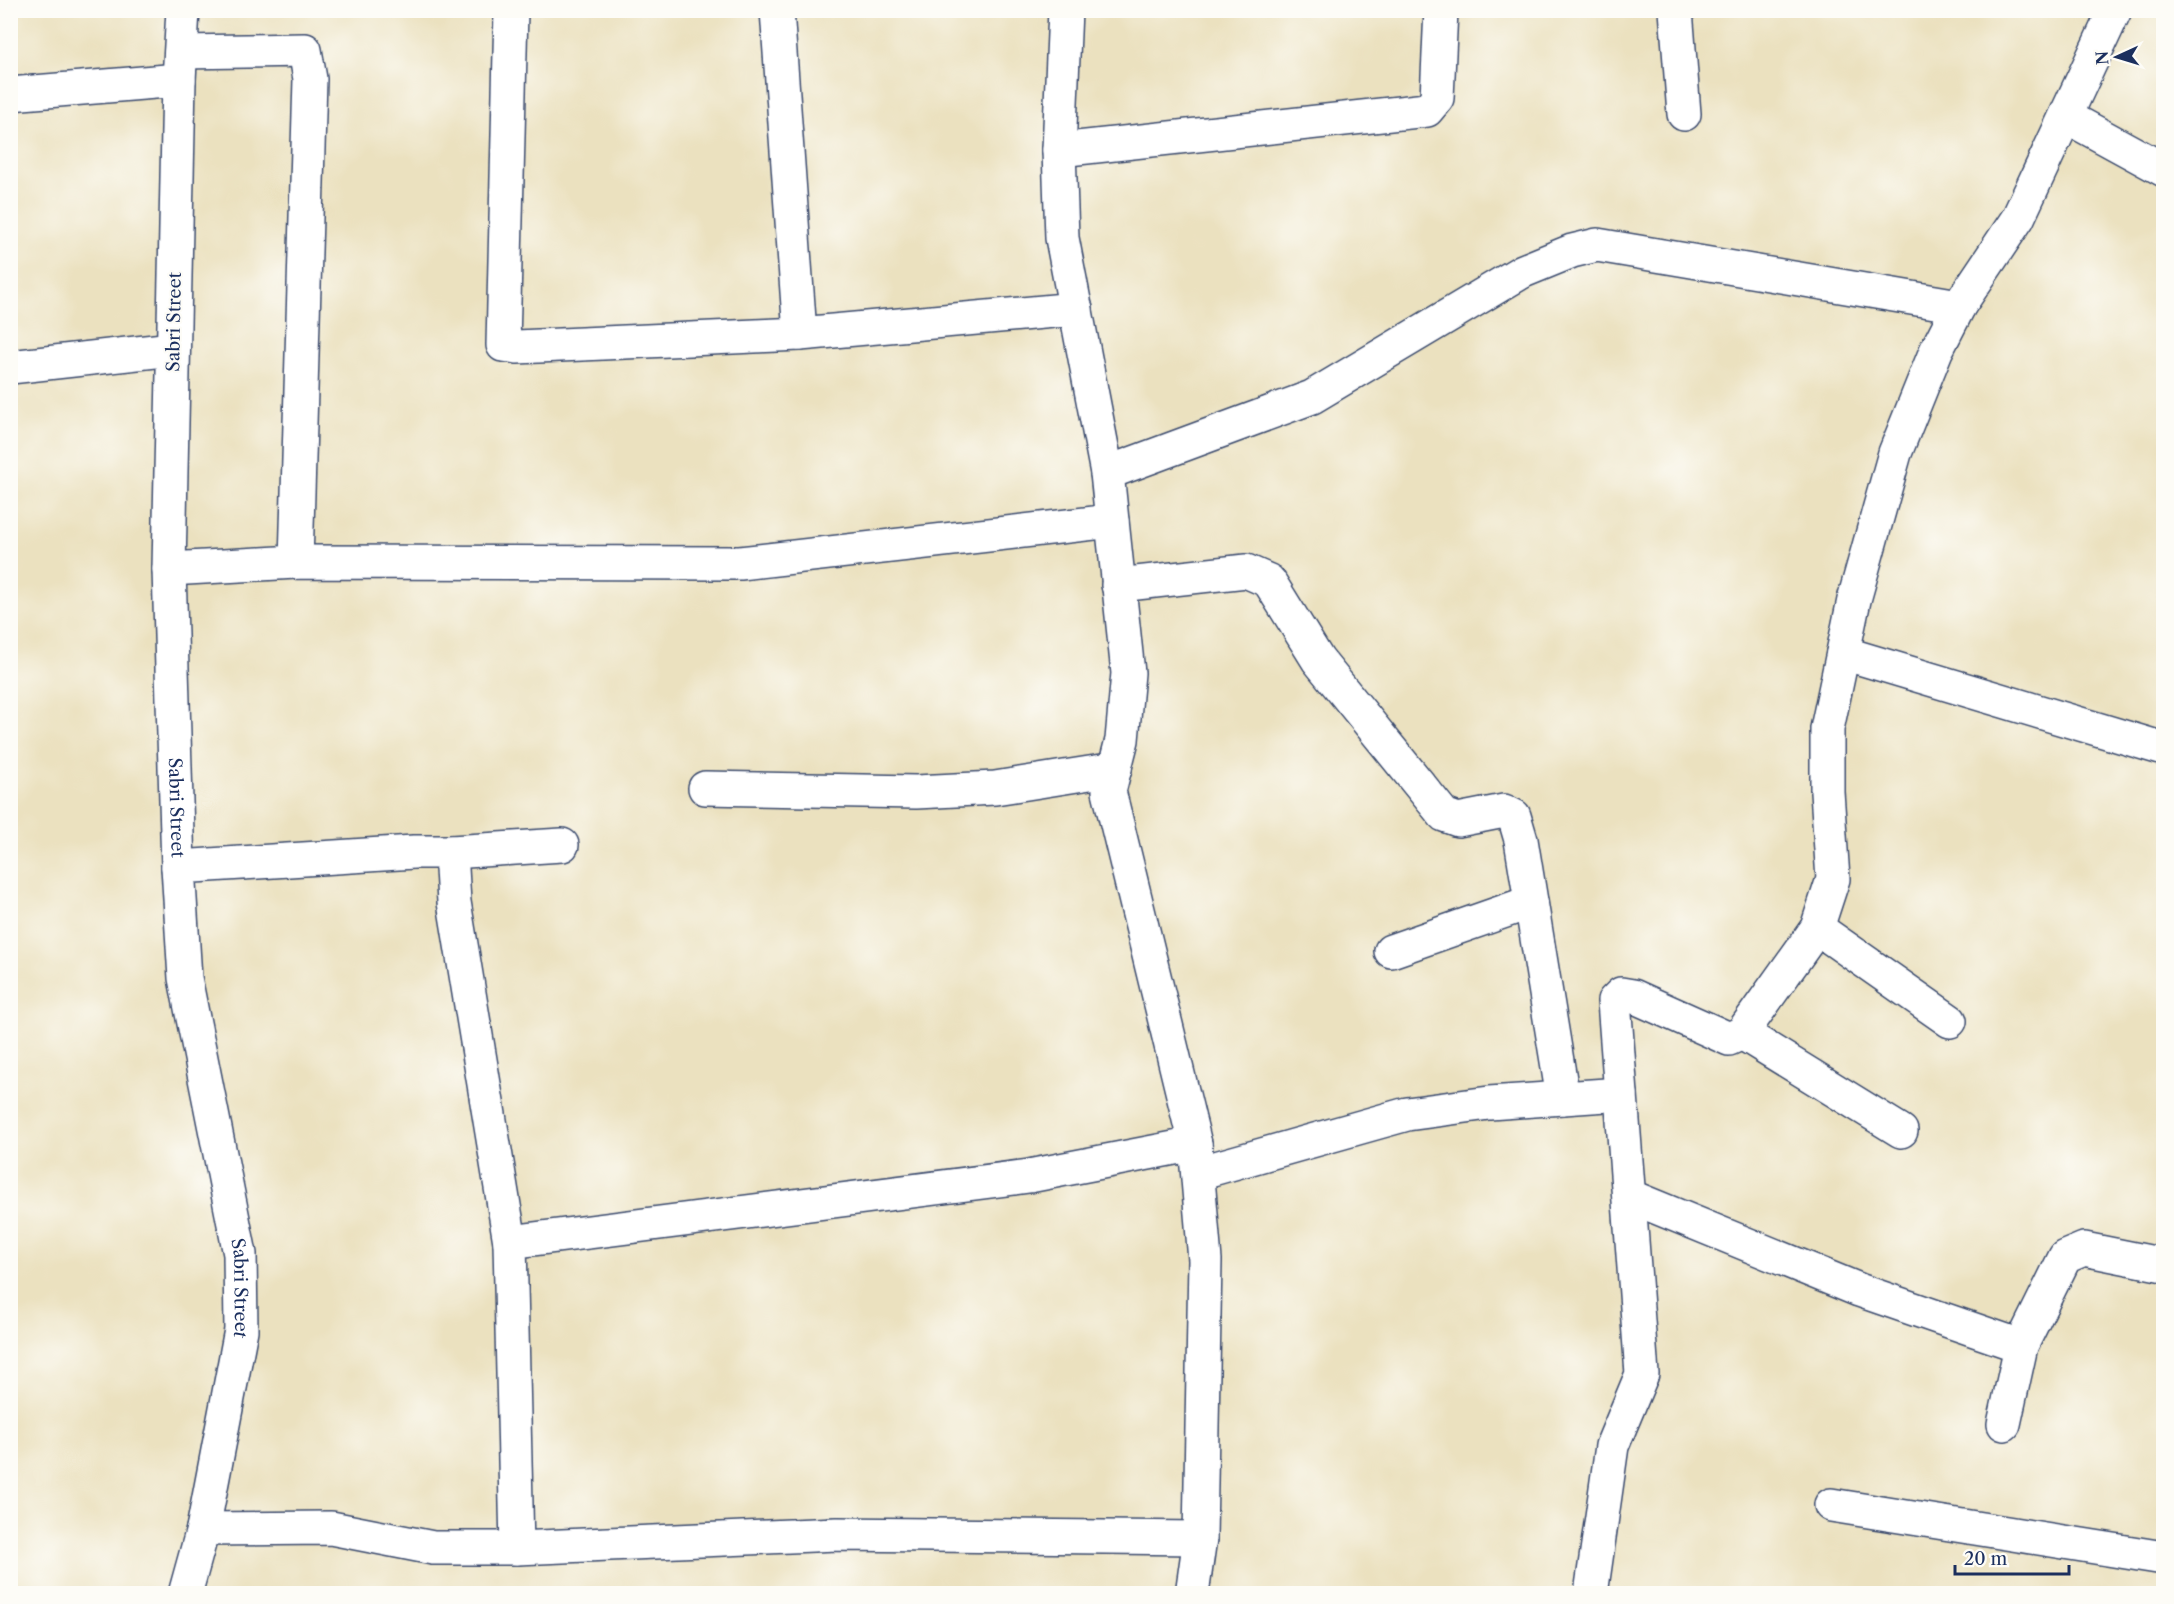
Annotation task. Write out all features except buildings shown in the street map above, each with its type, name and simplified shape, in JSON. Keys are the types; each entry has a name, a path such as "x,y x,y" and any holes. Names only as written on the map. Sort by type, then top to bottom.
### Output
{"street":[{"name":"Sabri Street","path":"183,10 169,569 178,867 185,978 240,1254 241,1330 203,1529 185,1593"},
{"path":"511,10 503,345 517,347 800,334 1076,309"},
{"path":"777,10 800,334"},
{"path":"1065,10 1059,150 1062,238 1107,472 1128,673 1122,740 1109,791 1196,1158 1205,1260 1200,1538 1192,1593"},
{"path":"1059,150 1427,110 1437,98 1441,10"},
{"path":"1676,10 1684,114"},
{"path":"1591,1593 1612,1446 1642,1374 1614,1001 1621,994 1634,996 1729,1039 1742,1033 1817,928 1833,879 1827,792 1827,729 1854,600 1895,453 1936,351 1959,306 2018,218 2115,10"},
{"path":"10,94 180,66 305,50 310,79 296,562"},
{"path":"2067,117 2163,170"},
{"path":"1107,472 1312,397 1523,271 1572,251 1597,245 1959,306"},
{"path":"10,367 173,348"},
{"path":"169,569 296,562 740,563 1112,522"},
{"path":"1118,585 1246,572 1269,581 1318,660 1444,815 1458,820 1504,811 1514,816 1521,840 1563,1098"},
{"path":"1843,653 2163,749"},
{"path":"705,788 916,792 995,788 1115,769"},
{"path":"178,867 562,845"},
{"path":"451,852 454,902 510,1242 517,1548"},
{"path":"1391,951 1531,902"},
{"path":"1817,928 1950,1021"},
{"path":"1742,1033 1901,1131"},
{"path":"510,1242 1029,1176 1196,1158 1407,1114 1489,1103 1621,1094"},
{"path":"1629,1196 1859,1290 2021,1346"},
{"path":"2004,1424 2021,1346 2065,1257 2084,1250 2163,1265"},
{"path":"1831,1505 2163,1558"},
{"path":"203,1529 331,1528 433,1548 517,1548 837,1534 1200,1538"}]}
